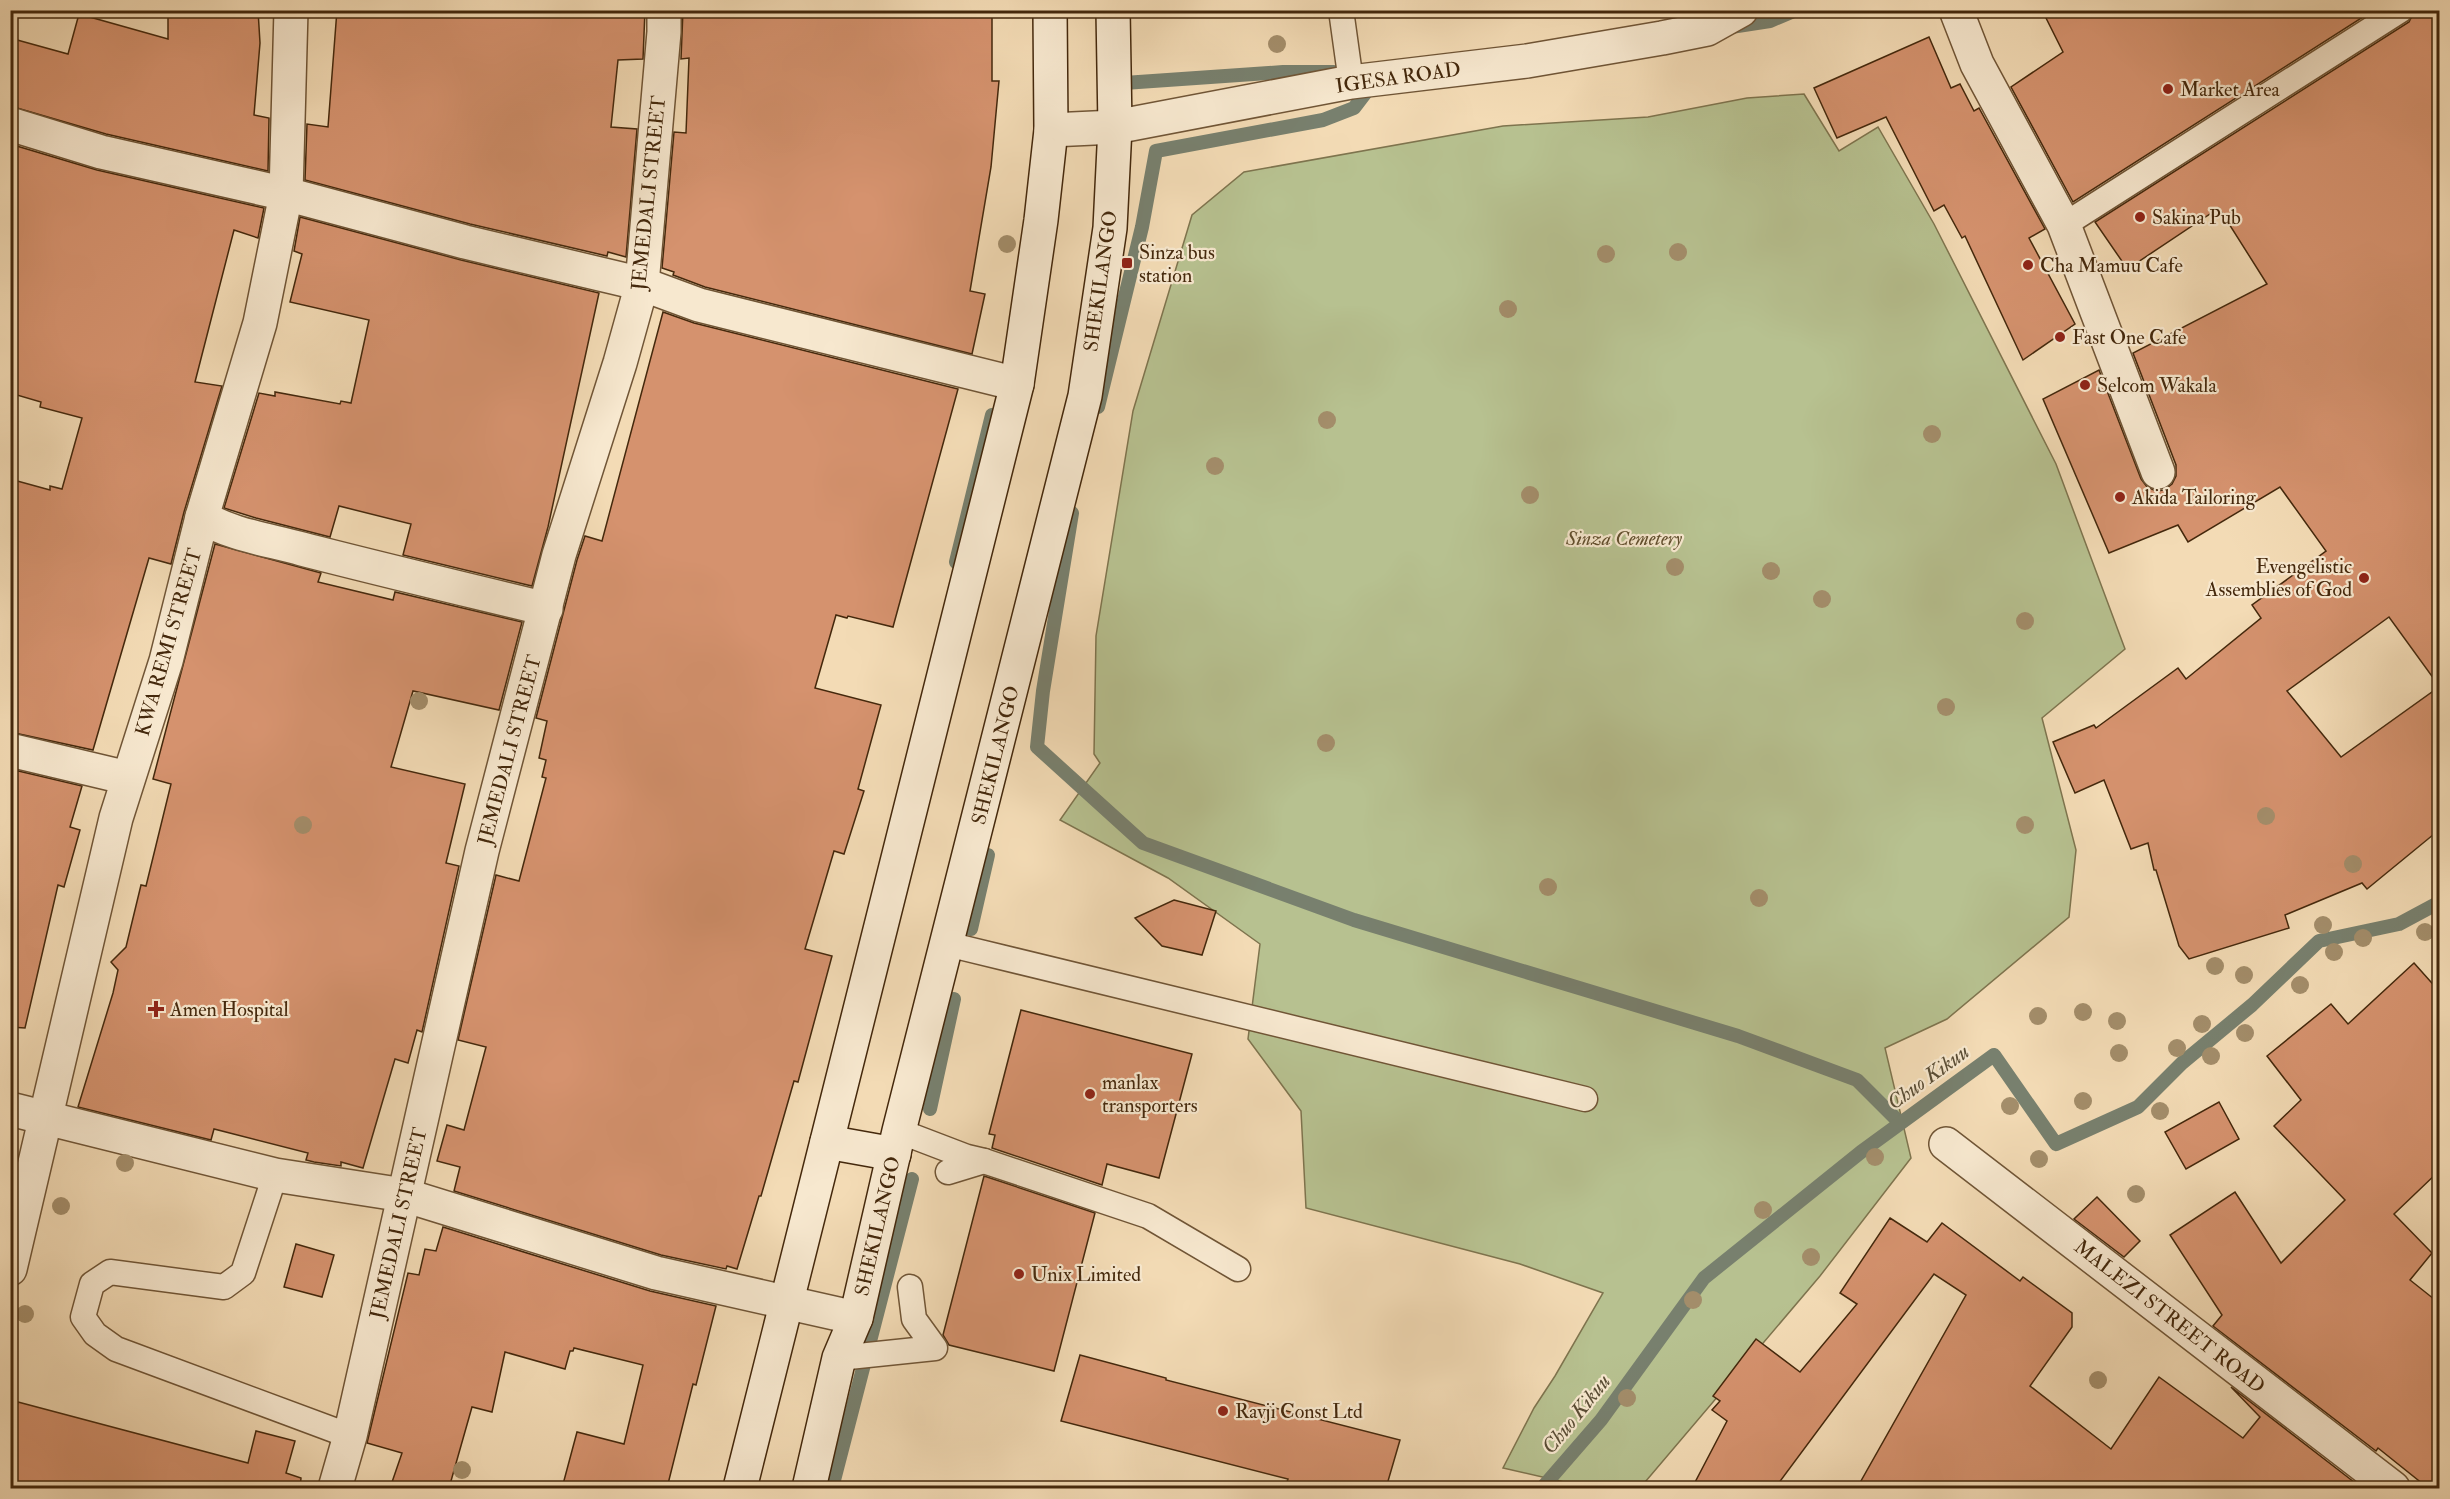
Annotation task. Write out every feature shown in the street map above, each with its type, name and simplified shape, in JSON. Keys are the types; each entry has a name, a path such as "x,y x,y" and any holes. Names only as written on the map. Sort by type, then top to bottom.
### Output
{"street":[{"name":"KWA REMI STREET","path":"10,1269 113,830 166,661 202,517 260,322 286,194 291,10"},
{"name":"JEMEDALI STREET","path":"335,1488 350,1436 482,851 559,555 620,363 642,284 664,10"},
{"path":"740,1488 1017,384 1041,220 1051,130 1050,10"},
{"name":"SHEKILANGO","path":"809,1488 839,1358 856,1318 896,1143 1085,396 1110,228 1115,126 1113,10"},
{"name":"IGESA ROAD","path":"1051,130 1115,126 1351,82 1527,61 1662,38 1707,28 1741,10"},
{"path":"1956,10 1977,64 2064,225 2158,472"},
{"path":"10,124 101,152 286,194 465,242 642,284 699,305 1017,384"},
{"path":"202,517 212,523 287,545 546,609"},
{"path":"10,750 128,778"},
{"path":"10,1109 275,1175 404,1195 656,1273 856,1318"},
{"path":"827,1142 896,1143"},
{"name":"MALEZI STREET ROAD","path":"1946,1144 2393,1488"}],"lane":[{"path":"1341,10 1351,82"},
{"path":"2064,225 2401,10"},
{"path":"947,944 1586,1099"},
{"path":"896,1143 984,1161 1148,1216 1238,1269"},
{"path":"948,1172 984,1161"},
{"path":"275,1175 243,1273 224,1287 110,1272 92,1284 83,1317 95,1334 116,1349 350,1436"},
{"path":"839,1358 935,1348 914,1319 910,1287"}],"green space":[{"name":"Sinza Cemetery","path":"1804,94 1839,151 1878,127 1934,224 2056,464 2125,649 2042,718 2076,850 2069,917 1947,1019 1885,1048 1911,1158 1820,1276 1640,1488 1590,1488 1503,1468 1534,1408 1603,1293 1520,1264 1306,1208 1301,1111 1248,1039 1260,944 1168,878 1060,820 1100,763 1094,754 1096,636 1133,411 1192,215 1244,172 1503,126 1648,117 1747,98"}],"building":[{"path":"258,10 260,43 254,115 269,118 268,171 106,134 10,106 10,38 68,54 79,14 168,39 168,17"},
{"path":"337,10 645,10 643,59 618,60 611,127 637,129 626,257 608,252 607,256 470,224 305,180 307,124 328,127"},
{"path":"683,10 992,10 992,81 999,81 991,167 970,291 985,294 972,354 705,287 673,275 674,272 662,268 674,132 686,133 689,58 681,59"},
{"path":"2042,10 2374,10 2073,202 2011,87 2063,52"},
{"path":"2415,10 2439,10 2439,686 2389,617 2287,691 2341,757 2439,687 2439,830 2367,889 2362,883 2285,915 2289,928 2189,959 2179,946 2156,870 2154,870 2148,843 2131,849 2104,780 2075,793 2053,742 2094,725 2096,728 2178,668 2186,679 2261,618 2252,605 2326,551 2280,487 2188,542 2178,525 2109,553 2043,399 2099,370 2141,479 2147,487 2156,491 2164,490 2172,484 2176,476 2176,465 2133,353 2267,284 2219,208 2132,266 2130,264 2126,267 2095,222 2409,22"},
{"path":"1929,37 1951,88 1960,84 1974,111 1979,108 2045,229 2029,238 2075,324 2023,360 1965,236 1962,238 1944,205 1934,211 1886,117 1837,138 1814,88"},
{"path":"10,144 97,170 264,208 258,238 234,230 195,382 222,386 184,512 171,564 149,558 93,750 10,732 10,479 50,490 50,486 62,489 82,418 40,407 41,402 10,393"},
{"path":"300,217 461,260 599,293 548,527 532,586 403,555 411,524 339,506 330,537 224,508 259,393 275,396 275,392 340,404 341,401 351,403 369,320 290,302 302,254 294,251"},
{"path":"663,312 694,323 958,389 893,627 836,615 815,688 881,705 858,789 864,791 844,854 834,851 805,949 832,956 798,1082 794,1081 737,1269 727,1266 726,1269 661,1255 454,1191 460,1167 437,1161 447,1125 464,1130 486,1047 458,1040 496,875 519,881 546,778 542,777 546,760 539,758 547,721 536,718 577,560 585,536 602,541"},
{"path":"215,544 321,573 318,582 393,600 395,592 522,622 499,710 413,691 391,767 465,784 446,863 459,866 422,1032 417,1030 408,1063 395,1059 363,1168 341,1162 341,1166 306,1160 308,1153 214,1129 211,1140 78,1107 113,993 118,970 111,962 126,947 141,885 146,886 171,784 153,779"},
{"path":"10,769 82,786 70,827 80,830 64,887 58,885 25,1028 10,1027"},
{"path":"1174,900 1216,911 1202,955 1162,946 1135,918"},
{"path":"2414,963 2439,991 2439,1171 2394,1214 2432,1253 2410,1280 2439,1303 2439,1488 2428,1488 2378,1448 2376,1451 2213,1326 2222,1315 2170,1235 2235,1192 2281,1263 2345,1200 2274,1126 2301,1100 2267,1056 2331,1004 2348,1024"},
{"name":"manlax transporters","path":"1021,1010 1192,1054 1159,1178 1107,1164 1102,1185 992,1148 995,1135 989,1134"},
{"path":"2219,1102 2239,1139 2186,1169 2165,1132"},
{"name":"Unix Limited","path":"984,1176 1095,1213 1054,1371 949,1345 943,1335"},
{"path":"2097,1197 2140,1241 2124,1257 2074,1219"},
{"path":"1890,1218 1927,1242 1942,1223 2020,1281 2023,1277 2072,1313 2072,1327 2030,1386 2111,1449 2159,1377 2243,1438 2260,1417 2231,1387 2354,1482 2349,1488 1857,1488 1966,1295 1934,1274 1775,1488 1692,1488 1727,1421 1712,1410 1720,1401 1713,1396 1756,1339 1800,1372 1857,1304 1840,1293"},
{"path":"443,1227 650,1291 716,1306 696,1385 693,1384 667,1488 562,1488 577,1432 624,1444 643,1365 574,1348 570,1351 565,1369 505,1352 492,1412 472,1407 449,1488 390,1488 402,1453 367,1443 408,1273 419,1275 425,1249 436,1251"},
{"path":"296,1244 334,1255 322,1297 284,1287"},
{"name":"Ravji Const Ltd","path":"1080,1355 1166,1378 1166,1380 1400,1440 1386,1488 1285,1488 1288,1479 1061,1421"},
{"path":"18,1402 248,1463 256,1431 295,1441 286,1473 301,1478 300,1488 10,1488 10,1434"}],"waterway":[{"path":"1731,27 1770,21 1796,10"},
{"path":"1124,73 1124,83 1283,72 1334,72"},
{"path":"1098,407 1142,227 1156,151 1323,120 1354,108 1370,87 1375,86"},
{"path":"956,562 992,415"},
{"path":"1072,513 1043,691 1037,747 1143,843 1354,920 1738,1036 1857,1080 1900,1123"},
{"path":"971,929 988,855"},
{"name":"Chuo Kikuu","path":"1542,1488 1601,1420 1704,1278 1861,1152 1994,1055 2056,1144 2138,1107 2182,1063 2252,1005 2319,941 2399,924 2440,902"},
{"path":"930,1109 954,999"},
{"path":"832,1488 912,1179"}],"place":[{"name":"Market Area","path":"2168,89"},
{"name":"Sakina Pub","path":"2140,217"},
{"name":"Sinza bus station","path":"1127,263"},
{"name":"Cha Mamuu Cafe","path":"2028,265"},
{"name":"Fast One Cafe","path":"2060,337"},
{"name":"Selcom Wakala","path":"2085,385"},
{"name":"Akida Tailoring","path":"2120,497"},
{"name":"Evengelistic Assemblies of God","path":"2364,578"},
{"name":"Amen Hospital","path":"156,1009"},
{"name":"manlax transporters","path":"1090,1094"},
{"name":"Unix Limited","path":"1019,1274"},
{"name":"Ravji Const Ltd","path":"1223,1411"}]}
